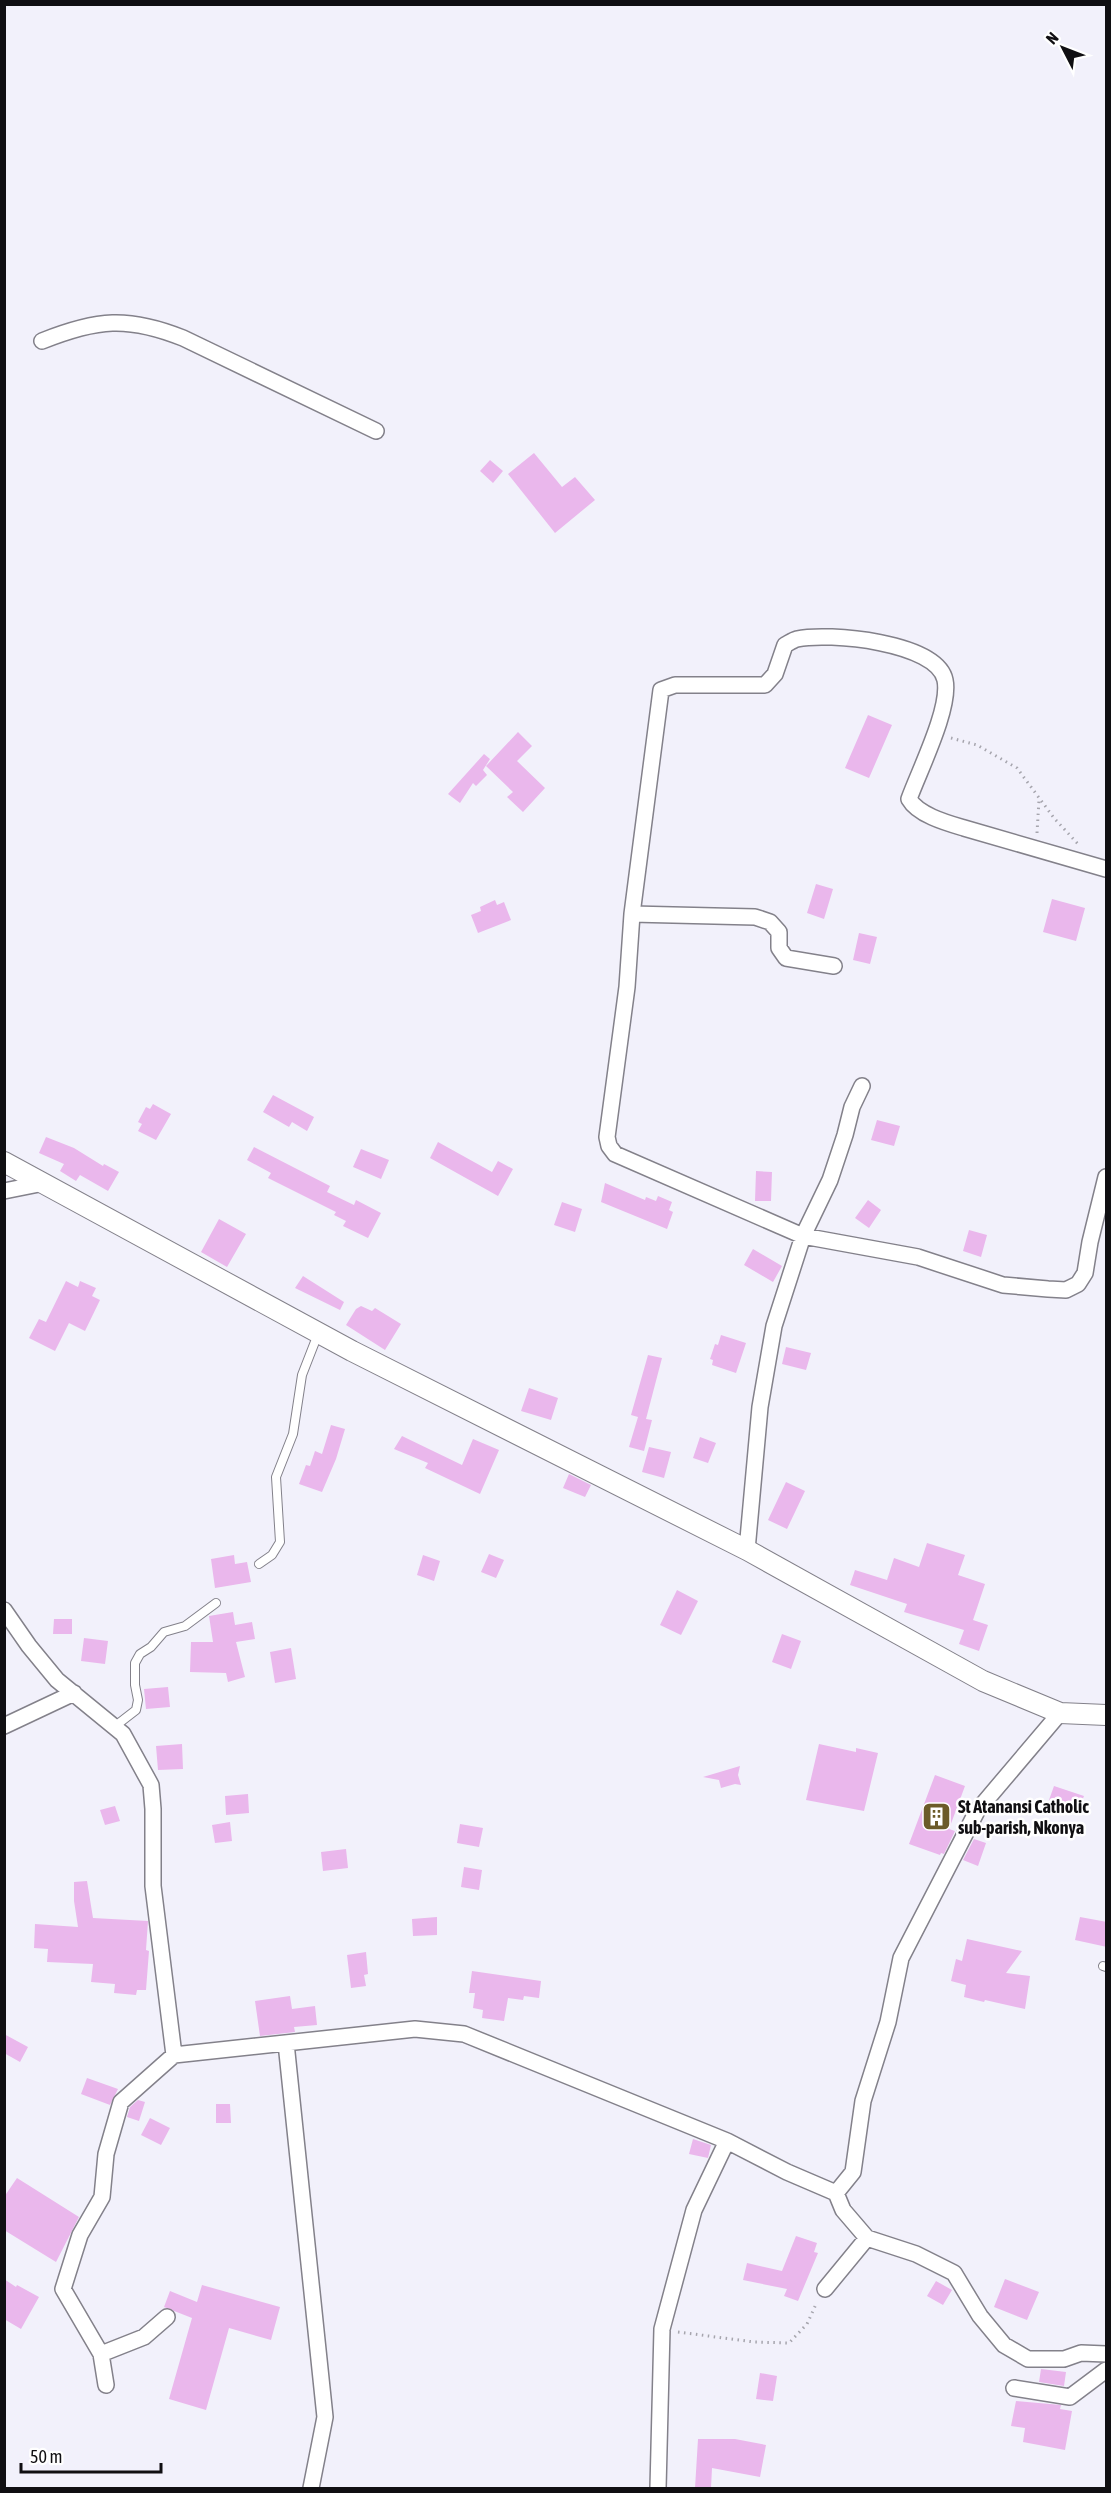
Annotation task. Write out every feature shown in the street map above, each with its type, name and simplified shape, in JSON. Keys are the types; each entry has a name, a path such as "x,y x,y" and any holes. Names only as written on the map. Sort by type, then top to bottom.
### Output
{"street":[{"path":"42,341 93,324 119,322 154,326 376,431"},
{"path":"1100,867 946,823 913,805 909,799 936,731 945,681 940,670 923,656 897,646 855,639 797,639 785,645 775,674 765,685 675,685 661,690 632,914 627,987 607,1137 609,1146 615,1154 803,1236 918,1257 1003,1285 1066,1290 1078,1284 1085,1273 1090,1242 1107,1177"},
{"path":"632,914 755,917 770,922 779,932 779,948 786,958 834,966"},
{"path":"747,1550 760,1407 774,1326 803,1236 830,1180 852,1107 862,1086"},
{"path":"4,1162 319,1333 747,1550 983,1682 1060,1713 1107,1715"},
{"path":"4,1191 44,1183"},
{"path":"4,1610 29,1647 57,1680 123,1734 151,1785 153,1886 174,2055"},
{"path":"4,1726 74,1694"},
{"path":"836,2193 853,2172 863,2101 888,2022 902,1958 977,1811 1060,1713"},
{"path":"106,2385 101,2354 63,2289 80,2235 102,2197 106,2154 121,2102 174,2055 415,2029 464,2034 727,2141 787,2172 836,2193 843,2210 867,2238 916,2254 954,2273 980,2316 1004,2345 1028,2359 1064,2359 1081,2354 1107,2354"},
{"path":"286,2043 325,2417 311,2488"},
{"path":"658,2488 662,2329 694,2210 727,2141"},
{"path":"825,2289 867,2238"},
{"path":"101,2354 144,2337 166,2316"},
{"path":"1014,2388 1070,2397 1107,2370"}],"lane":[{"path":"259,1564 272,1555 280,1542 276,1477 293,1434 302,1375 319,1333"},
{"path":"114,1727 136,1710 138,1700 135,1663 140,1654 151,1647 164,1632 185,1626 216,1604"}],"path":[{"path":"936,731 945,737 976,746 1017,768 1039,798 1100,867"},
{"path":"1038,849 1039,798"},
{"path":"662,2329 707,2337 789,2343 807,2324 825,2289"}],"building":[{"path":"534,453 562,487 575,477 595,500 555,533 508,474"},
{"path":"490,460 503,471 493,483 480,471"},
{"path":"868,715 892,725 869,778 845,768"},
{"path":"518,732 532,746 517,761 545,788 523,812 507,797 513,792 486,766"},
{"path":"484,754 490,759 483,770 487,775 476,786 473,783 460,803 448,794"},
{"path":"816,884 833,889 824,919 807,913"},
{"path":"1052,899 1085,908 1076,941 1043,932"},
{"path":"495,900 497,905 504,902 511,920 478,933 471,915 481,911 480,907"},
{"path":"859,933 877,937 870,964 853,960"},
{"path":"273,1095 314,1117 307,1131 292,1122 289,1127 263,1112"},
{"path":"153,1104 171,1114 156,1140 138,1131 142,1124 138,1122 146,1107 150,1109"},
{"path":"877,1120 900,1126 894,1146 871,1140"},
{"path":"46,1137 74,1148 103,1166 104,1164 119,1172 108,1191 80,1175 76,1181 60,1171 64,1164 39,1153"},
{"path":"438,1142 492,1172 498,1161 513,1169 498,1196 430,1158"},
{"path":"254,1147 330,1186 327,1192 354,1205 356,1200 381,1213 368,1238 343,1226 346,1221 334,1215 336,1212 268,1178 271,1173 247,1160"},
{"path":"361,1149 389,1160 381,1179 353,1167"},
{"path":"756,1171 772,1172 771,1201 755,1201"},
{"path":"605,1183 645,1200 646,1197 656,1201 658,1196 672,1202 669,1210 673,1212 667,1229 601,1202"},
{"path":"868,1200 881,1210 869,1228 855,1218"},
{"path":"562,1202 582,1209 575,1232 554,1225"},
{"path":"219,1219 246,1234 227,1267 201,1252"},
{"path":"969,1230 987,1235 981,1257 963,1251"},
{"path":"753,1249 782,1266 773,1282 744,1265"},
{"path":"303,1276 344,1302 340,1310 295,1288"},
{"path":"66,1281 78,1287 80,1281 96,1288 92,1296 100,1300 85,1331 69,1323 55,1351 29,1338 39,1319 46,1322"},
{"path":"361,1306 372,1311 375,1308 401,1324 385,1350 346,1325 356,1309"},
{"path":"721,1335 746,1343 736,1373 712,1365 713,1360 710,1359"},
{"path":"786,1347 811,1353 806,1370 782,1364"},
{"path":"648,1355 662,1358 646,1419 652,1420 644,1451 629,1447 638,1417 631,1415"},
{"path":"529,1388 558,1398 551,1420 521,1411"},
{"path":"331,1425 345,1429 336,1459 322,1492 299,1484 306,1465 310,1466 315,1451 322,1454"},
{"path":"402,1436 462,1465 473,1439 499,1450 480,1494 425,1468 428,1463 394,1449"},
{"path":"700,1437 716,1443 708,1463 693,1458"},
{"path":"649,1447 671,1452 664,1478 642,1472"},
{"path":"569,1474 591,1485 585,1497 563,1488"},
{"path":"786,1482 805,1491 787,1529 768,1520"},
{"path":"927,1543 965,1555 958,1575 985,1584 973,1620 988,1625 979,1651 959,1644 964,1630 904,1612 907,1604 850,1585 855,1570 887,1580 894,1558 919,1567"},
{"path":"489,1554 504,1560 496,1578 481,1572"},
{"path":"234,1555 235,1564 247,1562 251,1582 215,1588 211,1559"},
{"path":"423,1555 440,1561 434,1581 417,1575"},
{"path":"677,1590 698,1601 681,1635 660,1625"},
{"path":"233,1612 235,1625 252,1622 255,1639 236,1642 245,1677 228,1682 226,1673 190,1672 191,1642 213,1642 209,1616"},
{"path":"54,1619 72,1619 72,1634 53,1634"},
{"path":"782,1634 801,1641 791,1669 772,1662"},
{"path":"84,1638 108,1641 105,1664 81,1661"},
{"path":"291,1648 296,1679 275,1683 270,1652"},
{"path":"168,1687 170,1707 146,1709 144,1689"},
{"path":"182,1744 183,1769 158,1770 156,1746"},
{"path":"819,1744 856,1752 856,1748 878,1753 864,1811 806,1800"},
{"path":"740,1766 738,1775 741,1785 735,1784 721,1788 719,1780 703,1777"},
{"name":"St Atanansi Catholic sub-parish, Nkonya","path":"935,1775 965,1786 949,1829 955,1831 944,1854 940,1855 909,1844"},
{"path":"1054,1786 1084,1796 1078,1810 1049,1800"},
{"path":"248,1794 249,1813 226,1815 225,1796"},
{"path":"115,1806 120,1821 105,1825 100,1810"},
{"path":"230,1822 232,1841 215,1843 212,1825"},
{"path":"460,1824 483,1828 479,1847 457,1843"},
{"path":"974,1839 986,1843 978,1866 963,1860"},
{"path":"346,1849 348,1868 323,1871 321,1852"},
{"path":"464,1867 482,1870 479,1890 461,1887"},
{"path":"87,1881 93,1918 148,1921 146,1950 149,1951 146,1990 137,1990 136,1995 114,1993 115,1984 91,1982 93,1964 47,1962 48,1949 34,1948 35,1924 78,1927 74,1882"},
{"path":"437,1917 437,1935 413,1936 412,1919"},
{"path":"1080,1917 1107,1922 1107,1947 1075,1940"},
{"path":"967,1939 1022,1951 1006,1973 1030,1976 1025,2009 964,1997 966,1985 951,1981 956,1959 962,1961"},
{"path":"366,1952 368,1974 364,1975 366,1986 351,1988 347,1955"},
{"path":"472,1971 541,1981 539,1998 524,1996 523,2000 508,1998 504,2021 482,2018 483,2010 473,2008 475,1993 469,1993"},
{"path":"290,1996 292,2009 315,2006 317,2025 294,2027 295,2032 260,2036 255,2001"},
{"path":"4,2034 28,2047 20,2062 4,2053"},
{"path":"87,2078 118,2089 110,2105 81,2094"},
{"path":"138,2100 145,2102 139,2121 127,2117 130,2107"},
{"path":"216,2104 230,2104 231,2123 216,2123"},
{"path":"150,2118 170,2128 161,2145 141,2135"},
{"path":"693,2139 711,2145 708,2158 689,2154"},
{"path":"17,2178 79,2217 56,2262 4,2230 4,2197"},
{"path":"796,2236 817,2243 814,2252 818,2253 798,2301 784,2296 787,2289 743,2280 747,2263 782,2271"},
{"path":"4,2279 39,2297 21,2329 4,2319"},
{"path":"1005,2279 1039,2292 1027,2320 994,2307"},
{"path":"936,2281 952,2290 943,2305 927,2296"},
{"path":"202,2285 280,2307 271,2340 229,2328 206,2410 169,2399 192,2318 164,2307 170,2291 197,2302"},
{"path":"1041,2369 1066,2372 1064,2386 1039,2382"},
{"path":"760,2373 777,2376 773,2401 756,2399"},
{"path":"1016,2401 1061,2405 1060,2409 1072,2411 1065,2450 1023,2442 1025,2428 1011,2426"},
{"path":"698,2439 735,2439 766,2445 760,2477 712,2468 711,2488 695,2488"}],"place":[{"name":"St Atanansi Catholic sub-parish, Nkonya","path":"937,1816"}]}
